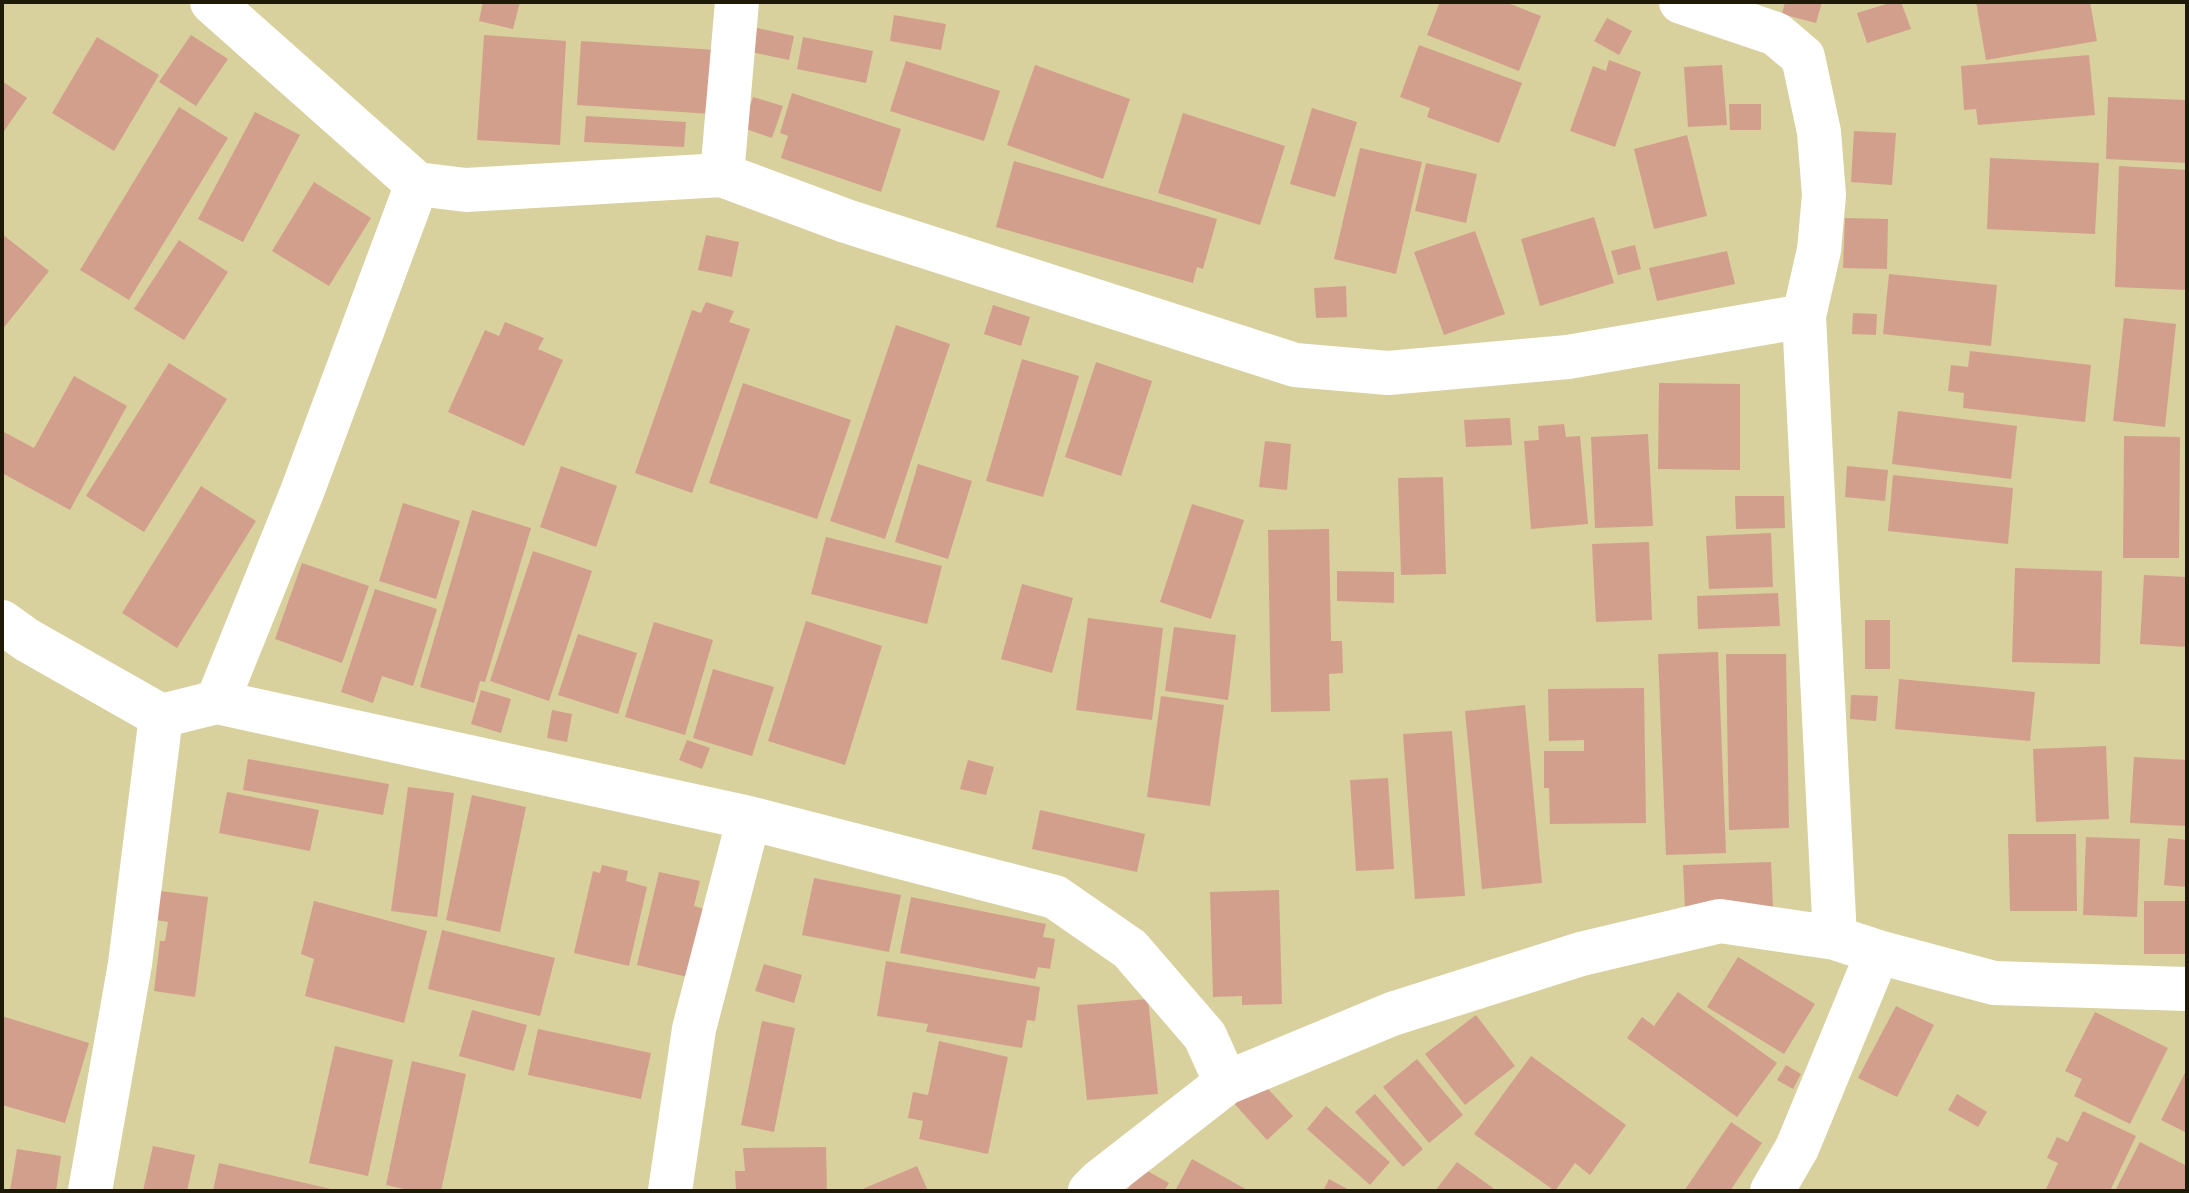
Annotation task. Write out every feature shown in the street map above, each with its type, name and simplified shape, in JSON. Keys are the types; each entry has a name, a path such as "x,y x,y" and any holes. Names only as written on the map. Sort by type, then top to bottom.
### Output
{"street":[{"path":"212,2 417,184 466,190 722,175 846,221 1295,365 1388,373 1568,357 1804,316"},
{"path":"722,175 737,2"},
{"path":"1681,2 1776,34 1803,57 1819,132 1824,195 1819,250 1804,316 1835,938"},
{"path":"217,702 328,424 417,184"},
{"path":"2,622 27,640 161,716 217,702 749,818 1055,897 1130,949 1205,1036 1226,1083"},
{"path":"90,1191 130,964 161,716"},
{"path":"670,1191 694,1029 749,818"},
{"path":"1090,1191 1226,1083 1392,1014 1612,947 1720,921 1835,938 1994,983 2187,989"},
{"path":"1772,1191 1797,1148 1878,952"}],"building":[{"path":"483,2 520,2 513,29 479,21"},
{"path":"1440,2 1505,2 1541,16 1519,71 1427,35"},
{"path":"1785,2 1822,2 1816,23 1782,14"},
{"path":"1901,2 1911,29 1867,43 1857,13"},
{"path":"1976,2 2090,2 2097,41 1986,60"},
{"path":"894,15 946,24 941,50 890,41"},
{"path":"1607,18 1632,31 1619,55 1594,41"},
{"path":"757,28 794,36 789,60 751,52"},
{"path":"191,35 228,59 196,106 159,82"},
{"path":"484,35 566,41 560,145 477,140"},
{"path":"97,37 159,75 114,151 52,113"},
{"path":"803,37 873,51 866,83 797,69"},
{"path":"581,41 715,50 711,114 577,105"},
{"path":"1419,45 1522,83 1499,143 1427,117 1430,108 1400,97"},
{"path":"2089,55 2095,115 1978,125 1976,109 1964,110 1961,66"},
{"path":"1609,60 1641,72 1615,147 1570,131 1593,66 1606,71"},
{"path":"906,61 1000,91 984,141 890,111"},
{"path":"1035,65 1130,99 1103,179 1007,145"},
{"path":"1722,65 1727,125 1688,127 1684,67"},
{"path":"2,81 27,98 2,134"},
{"path":"792,93 901,129 881,192 781,158 788,136 780,133"},
{"path":"753,97 783,106 772,138 743,128"},
{"path":"2108,97 2187,100 2187,163 2106,159"},
{"path":"1729,104 1761,104 1761,130 1730,130"},
{"path":"179,107 228,138 129,300 80,270"},
{"path":"1312,108 1357,122 1335,197 1290,184"},
{"path":"255,112 300,135 243,242 198,219"},
{"path":"1183,113 1285,146 1260,225 1158,193"},
{"path":"586,116 686,122 684,147 584,142"},
{"path":"1854,131 1896,133 1892,185 1851,182"},
{"path":"1687,135 1707,216 1654,229 1634,149"},
{"path":"1360,148 1422,162 1396,274 1334,259"},
{"path":"1990,158 2099,163 2095,234 1987,229"},
{"path":"1014,161 1217,219 1203,269 1197,267 1193,283 996,227"},
{"path":"1426,163 1477,174 1466,223 1415,211"},
{"path":"2119,166 2187,170 2187,290 2115,287"},
{"path":"314,182 371,218 329,286 272,251"},
{"path":"1594,217 1614,283 1540,306 1521,239"},
{"path":"1845,218 1888,219 1887,269 1843,268"},
{"path":"1475,231 1505,314 1444,335 1414,252"},
{"path":"2,234 49,271 2,330"},
{"path":"706,235 739,242 732,277 698,270"},
{"path":"179,240 228,272 184,340 134,309"},
{"path":"1635,245 1641,269 1618,275 1611,251"},
{"path":"1727,251 1735,284 1657,301 1649,268"},
{"path":"1889,274 1997,285 1991,346 1883,334"},
{"path":"1346,286 1347,317 1316,318 1314,288"},
{"path":"706,302 734,311 729,322 750,329 692,493 635,473 692,310 701,313"},
{"path":"993,305 1030,317 1021,346 984,334"},
{"path":"1853,313 1877,314 1876,335 1852,334"},
{"path":"2124,318 2176,324 2165,427 2113,421"},
{"path":"505,322 544,338 538,349 563,360 524,446 448,412 485,330 499,336"},
{"path":"896,325 950,344 885,539 830,521"},
{"path":"1970,351 2091,365 2085,422 1963,408 1964,393 1948,391 1951,365 1968,367"},
{"path":"1022,359 1079,376 1043,497 986,481"},
{"path":"1096,362 1152,381 1121,476 1065,457"},
{"path":"169,363 227,399 144,532 86,496"},
{"path":"74,376 127,406 70,510 2,473 2,431 34,448"},
{"path":"743,383 851,420 817,519 709,483"},
{"path":"1659,383 1740,384 1740,470 1658,469"},
{"path":"1898,411 2017,426 2011,479 1892,464"},
{"path":"1510,418 1512,445 1466,447 1464,420"},
{"path":"1564,424 1566,437 1580,436 1588,524 1531,529 1524,441 1539,440 1538,426"},
{"path":"1648,434 1653,526 1595,528 1591,437"},
{"path":"2124,436 2180,437 2179,558 2123,558"},
{"path":"1265,441 1291,444 1287,490 1259,487"},
{"path":"918,464 972,481 948,559 895,542"},
{"path":"561,466 617,486 596,547 540,527"},
{"path":"1847,466 1888,470 1885,501 1845,497"},
{"path":"1893,475 2013,488 2008,544 1888,531"},
{"path":"1443,477 1446,574 1401,575 1398,478"},
{"path":"201,486 256,521 177,648 122,613"},
{"path":"1735,496 1784,496 1785,528 1736,529"},
{"path":"403,503 460,521 436,599 379,581"},
{"path":"1192,504 1244,520 1211,619 1160,602"},
{"path":"472,510 531,528 485,682 480,681 474,703 420,687"},
{"path":"1329,529 1331,641 1342,641 1343,673 1329,674 1330,711 1271,712 1268,530"},
{"path":"1771,533 1773,587 1709,589 1706,536"},
{"path":"826,537 942,566 927,624 811,594"},
{"path":"1649,542 1652,620 1596,622 1592,544"},
{"path":"533,551 592,571 549,701 490,681"},
{"path":"302,563 369,586 342,663 275,639"},
{"path":"2015,568 2102,571 2100,664 2012,662"},
{"path":"1337,571 1394,572 1394,603 1337,601"},
{"path":"2144,575 2187,577 2187,647 2140,644"},
{"path":"1022,584 1073,598 1052,673 1001,659"},
{"path":"375,589 437,609 413,686 382,676 373,703 341,692"},
{"path":"1778,593 1780,626 1698,629 1697,596"},
{"path":"1088,618 1163,628 1152,720 1076,710"},
{"path":"1865,620 1890,620 1890,669 1865,669"},
{"path":"806,621 882,646 845,765 768,741"},
{"path":"654,622 713,640 685,735 625,717"},
{"path":"1174,627 1236,635 1228,700 1165,691"},
{"path":"578,634 637,653 618,714 558,695"},
{"path":"1718,652 1726,853 1666,855 1658,654"},
{"path":"1726,654 1786,654 1789,828 1729,830"},
{"path":"713,669 774,687 752,756 693,738"},
{"path":"1899,679 2035,692 2030,741 1895,729"},
{"path":"1644,688 1646,823 1550,824 1549,788 1544,788 1544,751 1584,751 1584,740 1549,741 1548,689"},
{"path":"481,690 511,699 501,733 471,724"},
{"path":"1851,695 1878,696 1876,721 1850,719"},
{"path":"1161,696 1224,705 1210,806 1147,797"},
{"path":"1525,705 1542,883 1482,889 1465,711"},
{"path":"552,710 572,714 567,742 547,738"},
{"path":"1452,731 1465,896 1415,899 1403,734"},
{"path":"687,740 710,748 702,769 679,760"},
{"path":"2106,746 2109,819 2036,822 2033,749"},
{"path":"2134,757 2187,760 2187,826 2130,823"},
{"path":"248,759 389,784 383,815 243,790"},
{"path":"968,760 994,767 986,795 960,789"},
{"path":"1388,778 1394,869 1356,871 1350,780"},
{"path":"408,787 454,793 437,917 391,911"},
{"path":"227,792 319,810 310,851 219,833"},
{"path":"472,795 526,807 500,932 446,920"},
{"path":"1040,810 1145,834 1137,872 1032,849"},
{"path":"2008,834 2076,834 2077,911 2010,911"},
{"path":"2086,837 2140,839 2137,917 2083,915"},
{"path":"2168,838 2187,840 2187,887 2164,885"},
{"path":"1771,862 1773,907 1685,910 1683,865"},
{"path":"602,865 628,871 626,881 647,887 629,966 574,953 593,871 600,873"},
{"path":"659,872 700,881 694,906 712,911 696,979 637,965"},
{"path":"814,878 901,895 889,952 802,935"},
{"path":"1279,890 1282,1004 1242,1005 1242,996 1213,997 1210,892"},
{"path":"160,891 208,897 195,997 154,991 160,941 165,941 168,922 156,920"},
{"path":"911,897 1046,924 1043,937 1055,939 1050,969 1038,967 1035,979 900,953"},
{"path":"314,901 427,931 404,1023 305,996 314,959 301,954"},
{"path":"2144,901 2187,901 2187,954 2144,954"},
{"path":"442,930 555,958 540,1016 428,989"},
{"path":"1738,957 1815,1004 1784,1054 1707,1007"},
{"path":"886,961 1040,987 1035,1021 1027,1020 1022,1048 926,1032 928,1024 877,1016"},
{"path":"764,964 802,975 794,1003 755,991"},
{"path":"1678,992 1777,1063 1737,1117 1627,1038 1642,1017 1654,1026"},
{"path":"1148,999 1158,1094 1087,1100 1077,1005"},
{"path":"1896,1006 1934,1025 1897,1097 1858,1078"},
{"path":"472,1010 527,1025 514,1071 459,1056"},
{"path":"2095,1012 2168,1048 2130,1124 2074,1096 2082,1079 2065,1071"},
{"path":"1476,1015 1515,1066 1465,1105 1425,1054"},
{"path":"2,1016 89,1043 65,1123 2,1105"},
{"path":"762,1021 795,1028 774,1132 741,1125"},
{"path":"538,1029 651,1053 641,1099 528,1075"},
{"path":"939,1041 1008,1057 988,1154 919,1139 923,1121 908,1118 913,1092 928,1095"},
{"path":"335,1046 393,1060 368,1176 309,1163"},
{"path":"1531,1056 1626,1125 1590,1175 1575,1163 1555,1191 1474,1134"},
{"path":"1417,1059 1463,1115 1429,1143 1383,1087"},
{"path":"412,1061 466,1074 441,1191 413,1191 386,1185"},
{"path":"1786,1065 1801,1074 1793,1089 1777,1080"},
{"path":"2187,1069 2187,1133 2161,1120"},
{"path":"1258,1078 1293,1116 1267,1140 1232,1101"},
{"path":"1375,1094 1423,1149 1403,1167 1355,1112"},
{"path":"1957,1094 1987,1112 1978,1127 1948,1110"},
{"path":"1326,1106 1390,1162 1370,1185 1307,1129"},
{"path":"2083,1111 2136,1136 2110,1191 2045,1191 2058,1163 2047,1158 2057,1137 2068,1142"},
{"path":"1731,1122 1762,1143 1730,1191 1684,1191"},
{"path":"2140,1142 2187,1166 2187,1191 2115,1191"},
{"path":"153,1146 195,1155 187,1191 143,1191"},
{"path":"826,1147 827,1191 736,1191 735,1171 745,1171 743,1148"},
{"path":"17,1149 61,1156 56,1191 10,1191"},
{"path":"1192,1159 1249,1191 1175,1191"},
{"path":"1457,1162 1497,1191 1435,1191"},
{"path":"219,1163 335,1190 213,1191"},
{"path":"917,1166 928,1191 858,1191"},
{"path":"1140,1167 1169,1183 1164,1191 1127,1191"},
{"path":"1329,1179 1351,1191 1323,1191"}]}
